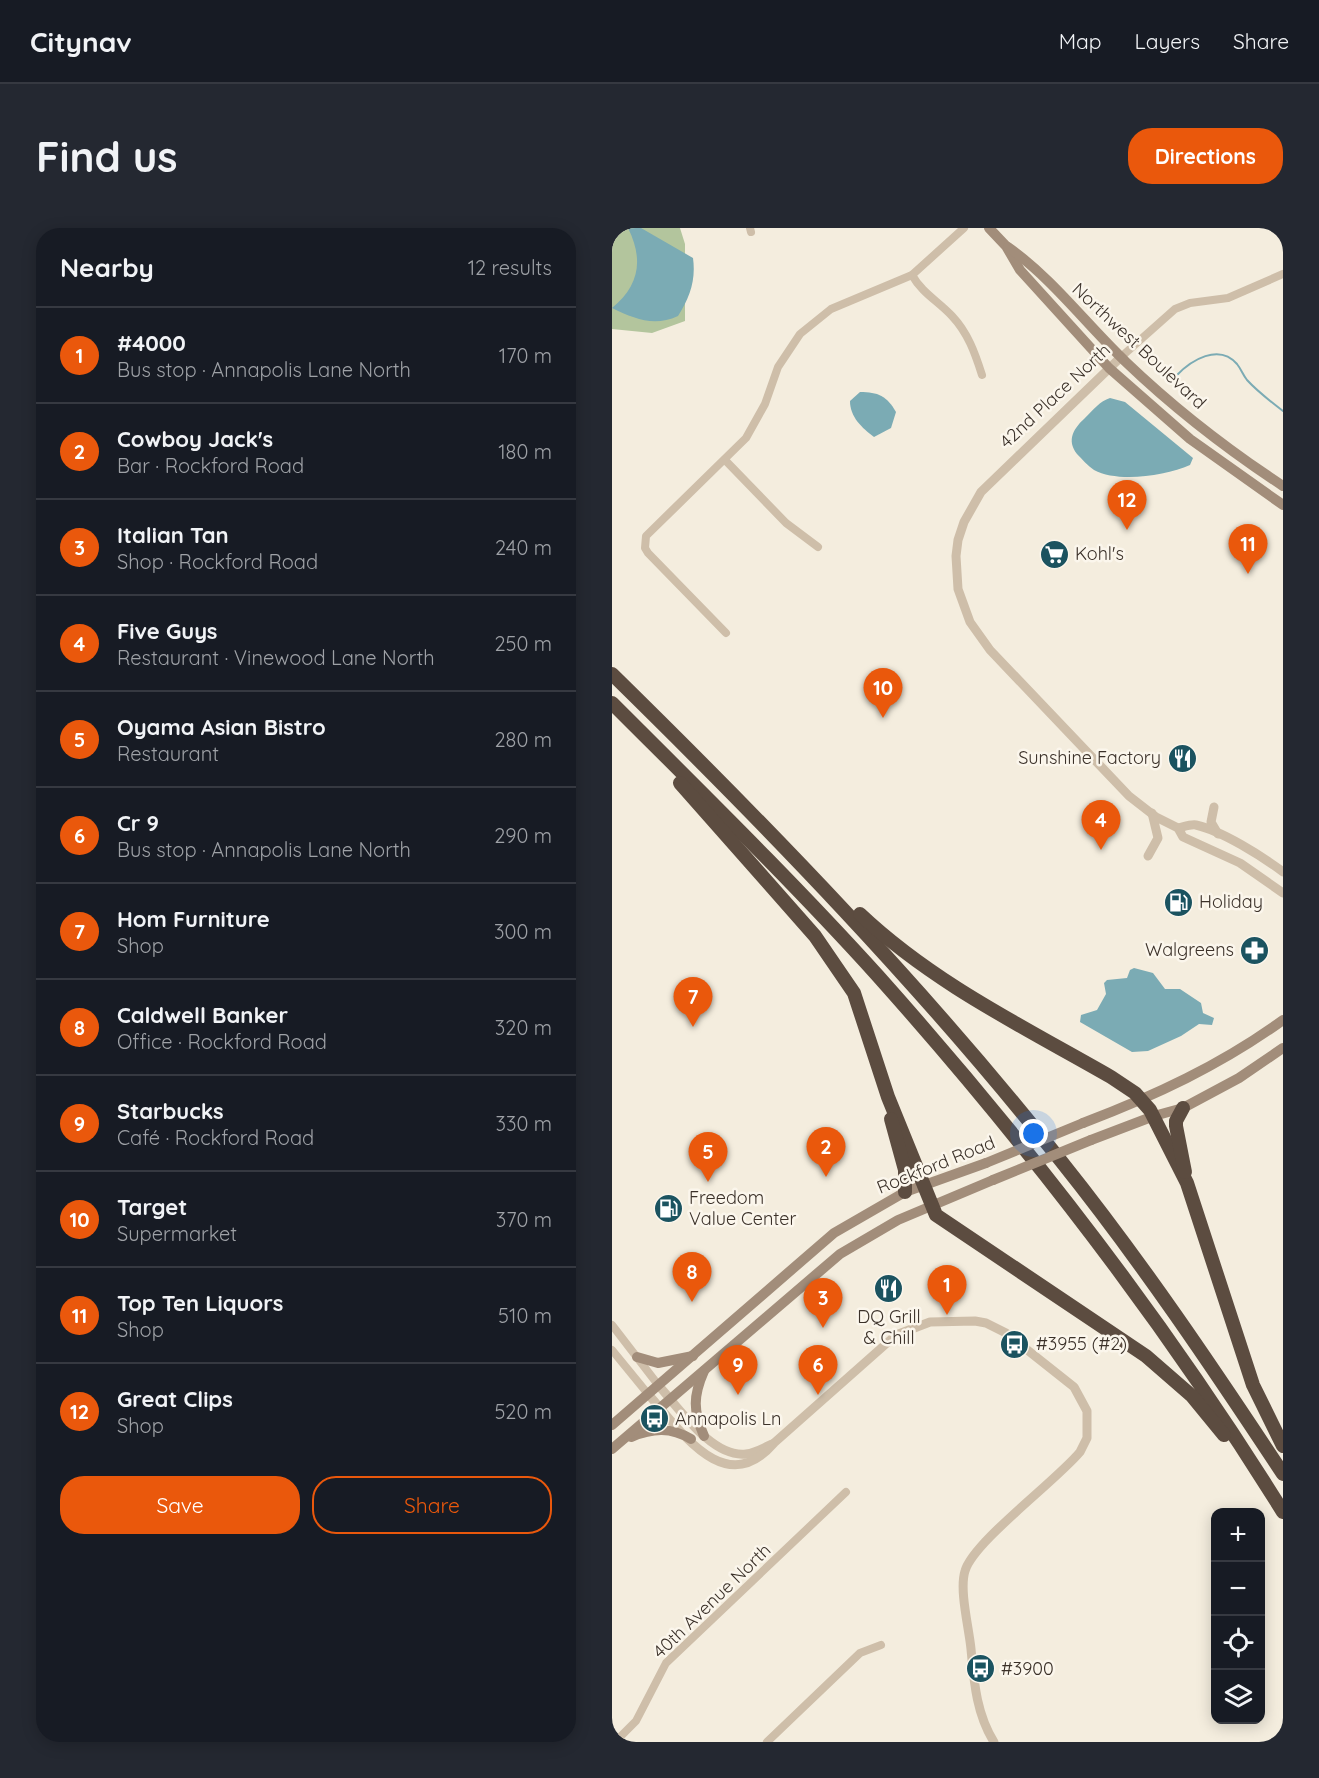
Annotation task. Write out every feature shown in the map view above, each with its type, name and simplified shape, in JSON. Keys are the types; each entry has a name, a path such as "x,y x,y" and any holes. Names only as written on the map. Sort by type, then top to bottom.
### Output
{"highway":[{"path":"612,674 791,852 925,999 1063,1163 1180,1321 1283,1474"},
{"path":"612,703 796,889 878,976 974,1088 1123,1277 1283,1512"},
{"path":"658,749 666,767 787,903 840,972 861,1011 888,1096 936,1215 1158,1365 1192,1396 1263,1480"},
{"path":"791,852 918,964 967,995 1111,1077 1142,1100 1154,1116 1187,1183"},
{"path":"888,1096 890,1116 905,1170 905,1192"},
{"path":"1183,1108 1176,1120 1176,1126 1187,1183 1253,1385 1283,1446"}],"main road":[{"name":"Northwest Boulevard","path":"990,228 1006,246 1020,270 1109,368 1197,445 1283,505"},
{"name":"Northwest Boulevard","path":"1006,246 1028,261 1121,357 1199,426 1283,486"},
{"name":"Rockford Road","path":"612,1425 834,1233 905,1192 986,1164 1142,1100 1215,1065 1283,1020"},
{"name":"Rockford Road","path":"612,1449 840,1254 887,1226 932,1205 1091,1140 1154,1116 1183,1108 1252,1069 1283,1048"},
{"path":"1252,1069 1266,1067 1283,1056"},
{"path":"637,1357 658,1363 693,1356"},
{"path":"704,1436 694,1403 696,1390 705,1368"},
{"path":"623,1440 643,1432 660,1430 676,1431 691,1439"}],"street":[{"path":"726,633 648,553 644,542 646,536 746,438 756,422 778,367 800,334 831,309 912,275 964,228"},
{"name":"42nd Place North","path":"1152,813 1107,773 979,636 963,606 956,556 964,522 981,492 1109,368 1175,309 1190,303 1228,298 1283,274"},
{"path":"912,275 926,295 949,313 963,329 982,375"},
{"path":"725,460 786,523 818,547"},
{"path":"1214,807 1211,822 1220,836"},
{"path":"1152,813 1178,828 1183,837 1240,863 1283,893"},
{"path":"1148,856 1158,838 1152,813"},
{"path":"1178,828 1195,825 1260,856 1283,872"},
{"path":"612,1350 648,1394 691,1439 714,1460 735,1466 762,1458 774,1443 896,1335 930,1322 975,1321 997,1327 1074,1387 1087,1411 1087,1438 1080,1452 979,1549 965,1571 964,1589 975,1691 982,1717 994,1742"},
{"path":"612,1325 670,1399 716,1446 738,1454 758,1450 774,1443"},
{"name":"40th Avenue North","path":"615,1742 636,1721 666,1663 846,1492"},
{"path":"767,1742 860,1653 881,1645"}],"green space":[{"path":"612,228 680,228 685,244 685,321 652,333 612,329"}],"water":[{"path":"628,228 641,228 693,258 694,274 691,288 678,316 653,321 612,308 628,291 636,272 636,251"},
{"path":"860,392 877,394 889,402 896,412 891,428 874,437 861,426 854,417 850,401"},
{"path":"1110,398 1125,402 1193,458 1190,465 1155,475 1128,477 1104,474 1090,467 1074,449 1073,434 1094,409"},
{"path":"1134,968 1153,973 1165,989 1180,989 1201,1003 1203,1013 1214,1018 1212,1025 1199,1024 1181,1036 1148,1051 1132,1052 1080,1022 1081,1015 1097,1010 1106,994 1104,983 1107,980 1127,978 1130,970"}],"waterway":[{"path":"1176,376 1189,364 1205,356 1222,355 1237,364 1251,384 1283,411"}],"place":[{"name":"Great Clips","path":"1127,530"},
{"name":"Kohl's","path":"1054,554"},
{"name":"Top Ten Liquors","path":"1248,574"},
{"name":"Target","path":"883,718"},
{"name":"Sunshine Factory","path":"1182,758"},
{"name":"Five Guys","path":"1101,850"},
{"name":"Holiday","path":"1178,902"},
{"name":"Walgreens","path":"1255,950"},
{"name":"Hom Furniture","path":"693,1027"},
{"name":"Cowboy Jack's","path":"826,1177"},
{"name":"Oyama Asian Bistro","path":"708,1182"},
{"name":"Freedom Value Center","path":"668,1208"},
{"name":"DQ Grill & Chill","path":"889,1288"},
{"name":"Caldwell Banker","path":"692,1302"},
{"name":"#4000","path":"947,1315"},
{"name":"Italian Tan","path":"823,1328"},
{"name":"#3955 (#2)","path":"1015,1344"},
{"name":"Starbucks","path":"738,1395"},
{"name":"Cr 9","path":"818,1395"},
{"name":"Annapolis Ln","path":"654,1419"},
{"name":"#3900","path":"980,1669"}]}
